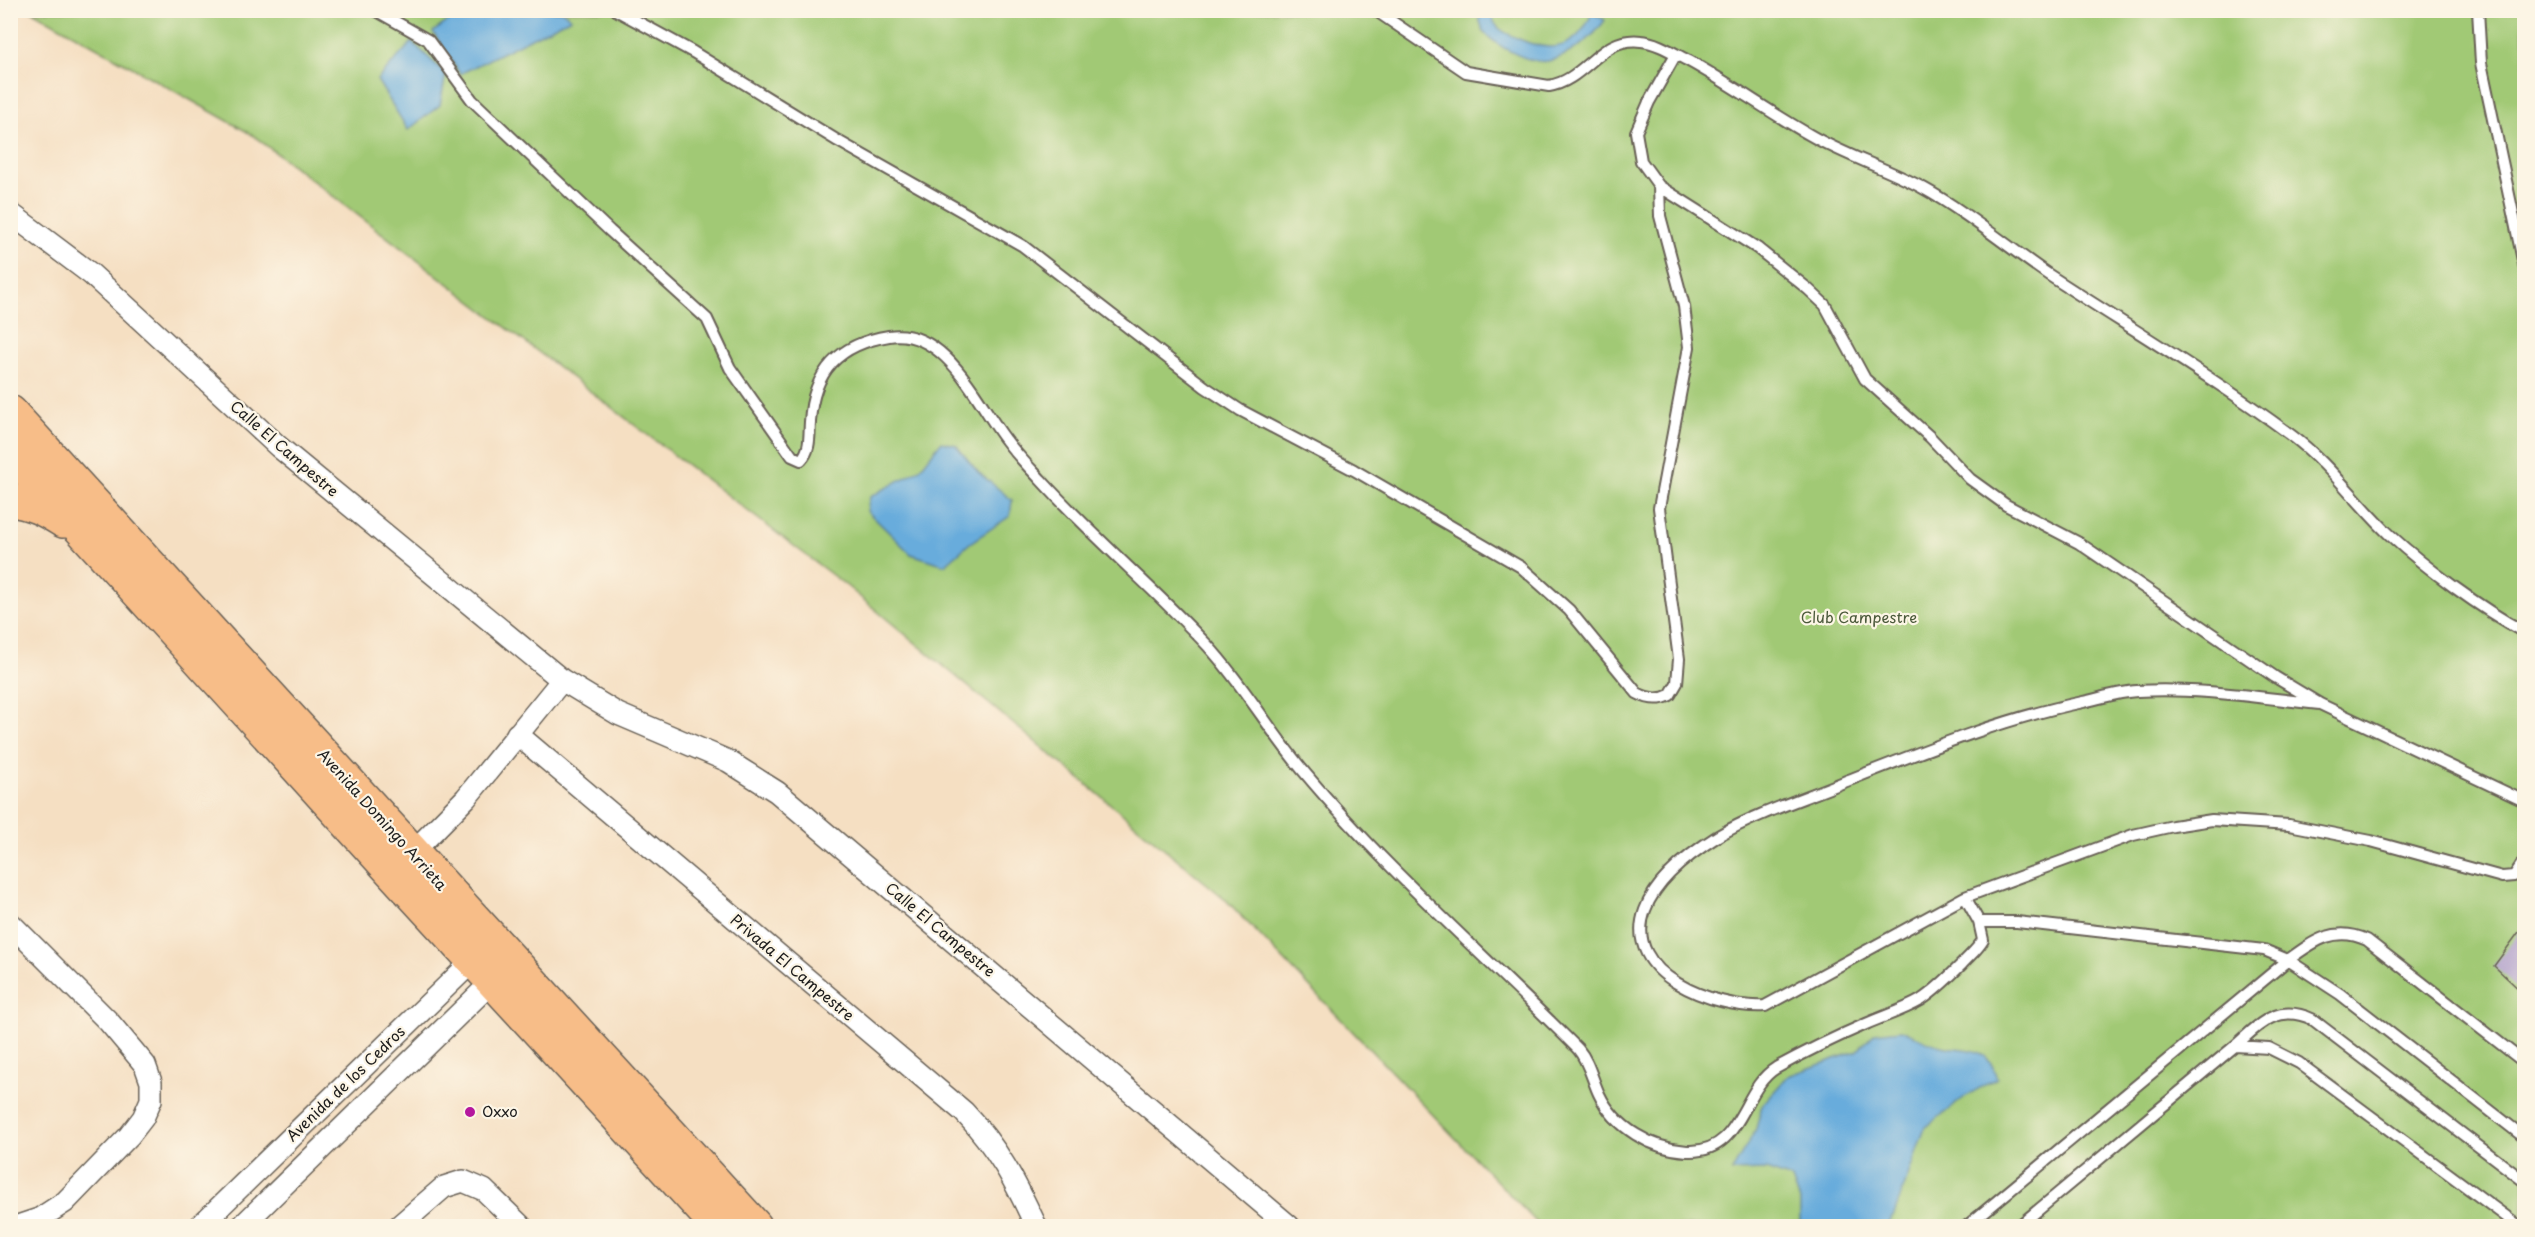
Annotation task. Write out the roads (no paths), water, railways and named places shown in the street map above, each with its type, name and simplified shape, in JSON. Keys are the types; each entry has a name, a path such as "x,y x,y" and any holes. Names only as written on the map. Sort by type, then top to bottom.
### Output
{"main road":[{"name":"Avenida Domingo Arrieta","path":"13,434 86,537 402,862"},
{"name":"Avenida Domingo Arrieta","path":"13,434 493,961 755,1227"},
{"path":"10,500 43,508 86,537"},
{"name":"Avenida Domingo Arrieta","path":"493,961 718,1227"}],"street":[{"name":"Calle El Campestre","path":"10,213 90,274 296,461 562,680 618,714 728,761 777,792 1289,1227"},
{"path":"402,862 466,798 562,680"},
{"name":"Privada El Campestre","path":"517,734 964,1112 987,1136 1010,1170 1036,1227"},
{"path":"10,923 109,1022 145,1065 151,1082 151,1100 143,1118 129,1136 65,1202 39,1219 17,1227 10,1225"},
{"name":"Avenida de los Cedros","path":"200,1227 493,961"},
{"name":"Avenida de los Cedros","path":"242,1227 493,961"},
{"path":"399,1227 444,1187 463,1181 484,1190 521,1227"}],"lane":[{"path":"375,10 428,40 480,108 707,319 730,368 792,456 801,460 807,453 814,391 823,373 847,349 892,335 916,339 938,350 953,363 1006,440 1039,478 1228,668 1305,772 1372,846 1454,930 1578,1049 1586,1060 1598,1092 1608,1108 1632,1132 1648,1141 1665,1148 1687,1151 1708,1149 1718,1143 1740,1121 1761,1084 1775,1069 1845,1033 1913,1004 1941,984 1980,945 1983,934 1965,897"},
{"path":"616,10 693,52 847,147 1023,246 1205,387 1240,410 1354,470 1521,567 1569,610 1638,693 1646,698 1670,694 1677,683 1678,659 1659,508 1689,347 1684,306 1660,216 1659,186"},
{"path":"1375,10 1456,66 1477,76 1549,86 1568,81 1608,47 1626,40 1644,41 1676,54 1730,84 1811,136 1922,187 2051,276 2149,336 2294,437 2391,536 2478,603 2524,632"},
{"path":"2478,10 2481,63 2524,266"},
{"path":"1676,54 1649,102 1636,132 1641,161 1659,186 1757,248 1825,305 1865,379 1903,411 1979,486 2006,505 2079,543 2276,677 2320,704 2524,801"},
{"path":"2320,704 2163,691 2136,691 2034,712 1923,751 1790,804 1717,837 1673,871 1654,892 1644,912 1645,946 1651,960 1662,973 1691,991 1733,1005 1765,1006 1965,897 2133,835 2212,820 2289,825 2371,841 2502,878 2514,876 2524,861"},
{"path":"1979,922 2017,922 2264,950 2288,960 2340,994 2524,1137"},
{"path":"1967,1227 2288,960 2326,936 2340,932 2354,934 2380,948 2524,1062"},
{"path":"2019,1227 2254,1029 2281,1012 2299,1013 2312,1018 2524,1181"},
{"path":"2235,1046 2269,1048 2299,1063 2519,1227"}],"water":[{"path":"462,11 562,11 571,18 460,74 433,32"},
{"path":"1477,11 1491,11 1497,26 1514,37 1531,44 1553,47 1571,41 1586,25 1592,13 1605,20 1588,39 1572,51 1556,59 1541,61 1523,57 1505,49 1490,38 1481,25"},
{"path":"412,42 446,74 440,105 408,130 377,80"},
{"path":"941,442 956,445 978,472 1012,500 1010,516 970,543 945,565 911,554 867,511 870,497 920,469"},
{"path":"1901,1030 1936,1045 1982,1054 1993,1067 1997,1078 1966,1096 1925,1128 1894,1215 1886,1226 1800,1226 1800,1201 1792,1179 1766,1170 1732,1171 1756,1129 1762,1105 1788,1076 1857,1051 1875,1033"}],"place":[{"name":"Oxxo","path":"470,1112"}],"park label":[{"name":"Club Campestre","path":"1859,618"}]}
